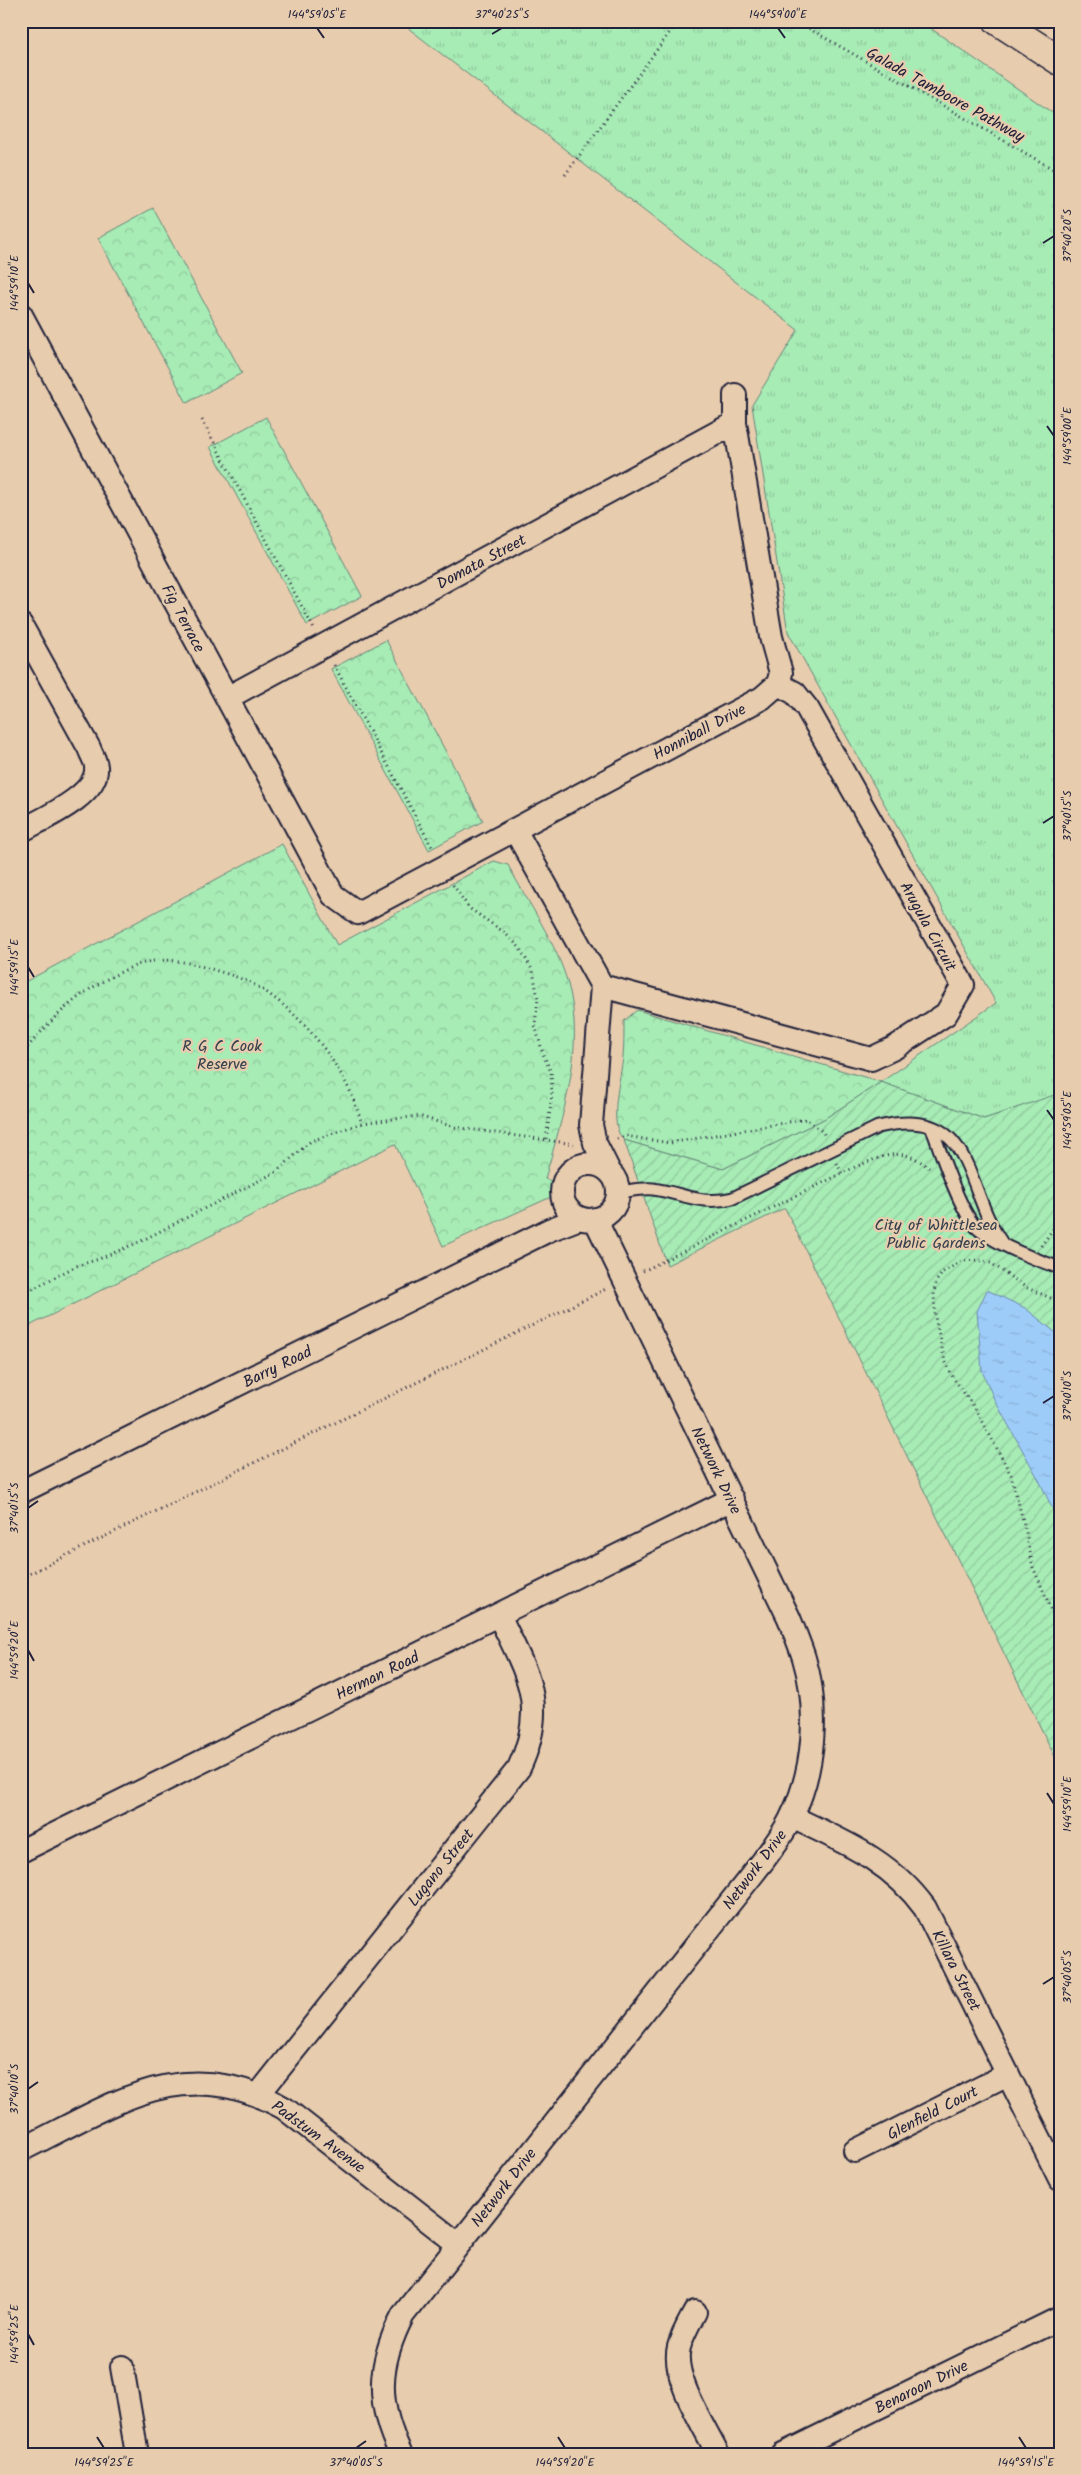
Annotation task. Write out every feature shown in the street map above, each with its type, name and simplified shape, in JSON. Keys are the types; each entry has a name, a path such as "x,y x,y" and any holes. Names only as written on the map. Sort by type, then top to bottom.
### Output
{"highway":[{"path":"998,21 1060,61"}],"street":[{"name":"Fig Terrace","path":"21,315 333,894 358,913"},
{"path":"735,396 735,424 771,637 780,673 778,684"},
{"name":"Domata Street","path":"227,698 735,424"},
{"path":"21,625 89,748 96,767 92,784 61,809 21,831"},
{"name":"Honniball Drive","path":"358,913 762,698 778,684"},
{"name":"Arugula Circuit","path":"602,986 870,1059 894,1048 946,1014 963,985 808,708 795,693 778,684"},
{"path":"515,830 602,986 590,1139 562,1186 562,1198 567,1208 588,1219 609,1213 616,1204 618,1192 616,1181 590,1139"},
{"path":"567,1175 576,1167 588,1164 600,1165 609,1171"},
{"name":"Barry Road","path":"532,1239 545,1225 562,1198"},
{"name":"Network Drive","path":"401,2454 388,2422 383,2401 385,2357 392,2335 403,2315 763,1861 792,1817 809,1766 813,1720 812,1691 804,1658 789,1618 624,1280 588,1219"},
{"name":"Barry Road","path":"21,1492 532,1239 588,1219"},
{"name":"Herman Road","path":"21,1851 732,1499"},
{"name":"Lugano Street","path":"259,2094 518,1768 529,1747 534,1724 534,1704 528,1677 499,1615"},
{"name":"Killara Street","path":"792,1817 853,1846 880,1862 914,1893 936,1928 1060,2179"},
{"name":"Glenfield Court","path":"855,2151 1008,2074"},
{"name":"Padstum Avenue","path":"21,2150 124,2099 152,2089 203,2082 228,2085 259,2094 304,2121 458,2244"},
{"path":"695,2312 679,2348 678,2364 681,2378 718,2454"},
{"name":"Benaroon Drive","path":"783,2454 1060,2318"},
{"path":"122,2367 137,2454"}],"lane":[{"path":"618,1192 651,1189 691,1199 718,1202 732,1198 878,1127 900,1122 917,1122 948,1136 958,1146 968,1163 987,1216 1002,1242"},
{"path":"932,1128 969,1218 983,1232 1030,1257 1060,1268"}],"path":[{"path":"565,175 678,21"},
{"name":"Galada Tamboore Pathway","path":"796,21 1060,173"},
{"path":"202,420 443,868 469,908 512,940 519,947 533,971 538,999 535,1025 542,1054 551,1072 552,1095 546,1140"},
{"path":"21,1055 68,1004 85,991 146,962 166,960 189,962 250,983 282,1005 310,1031 348,1087 362,1123"},
{"path":"21,1296 76,1266 98,1260 139,1242 276,1172 311,1141 362,1123 397,1117 418,1116 454,1127 546,1140 626,1136 670,1143 806,1119 823,1132 842,1174"},
{"path":"21,1578 842,1174 876,1159 899,1153 919,1159 933,1172"},
{"path":"1030,1257 1060,1219"},
{"path":"1060,1302 1025,1287 991,1263 978,1260 962,1261 943,1272 937,1280 934,1291 935,1316 945,1361 954,1379 977,1411 1011,1475 1022,1514 1033,1568 1060,1629"}],"green space":[{"path":"399,21 920,21 1060,118 1060,1094 984,1119 881,1082 996,1003 788,632 752,405 798,330"},
{"path":"153,208 242,373 187,403 98,238"},
{"path":"266,417 362,596 307,625 210,447"},
{"path":"386,640 483,821 429,850 331,669"},
{"name":"R G C Cook Reserve","path":"282,844 337,945 494,861 508,865 549,938 563,968 573,1008 573,1058 570,1083 545,1179 573,1187 443,1246 395,1144 21,1330 21,984"},
{"path":"637,1010 881,1082 824,1119 723,1169 624,1140 616,1124 616,1101 623,1057 624,1021"},
{"name":"City of Whittlesea Public Gardens","path":"881,1082 984,1119 1060,1093 1060,1767 785,1208 667,1265 624,1140 723,1169 824,1119"}],"water":[{"path":"987,1290 1025,1308 1060,1336 1060,1525 1039,1480 994,1399 982,1371 977,1311"}]}
